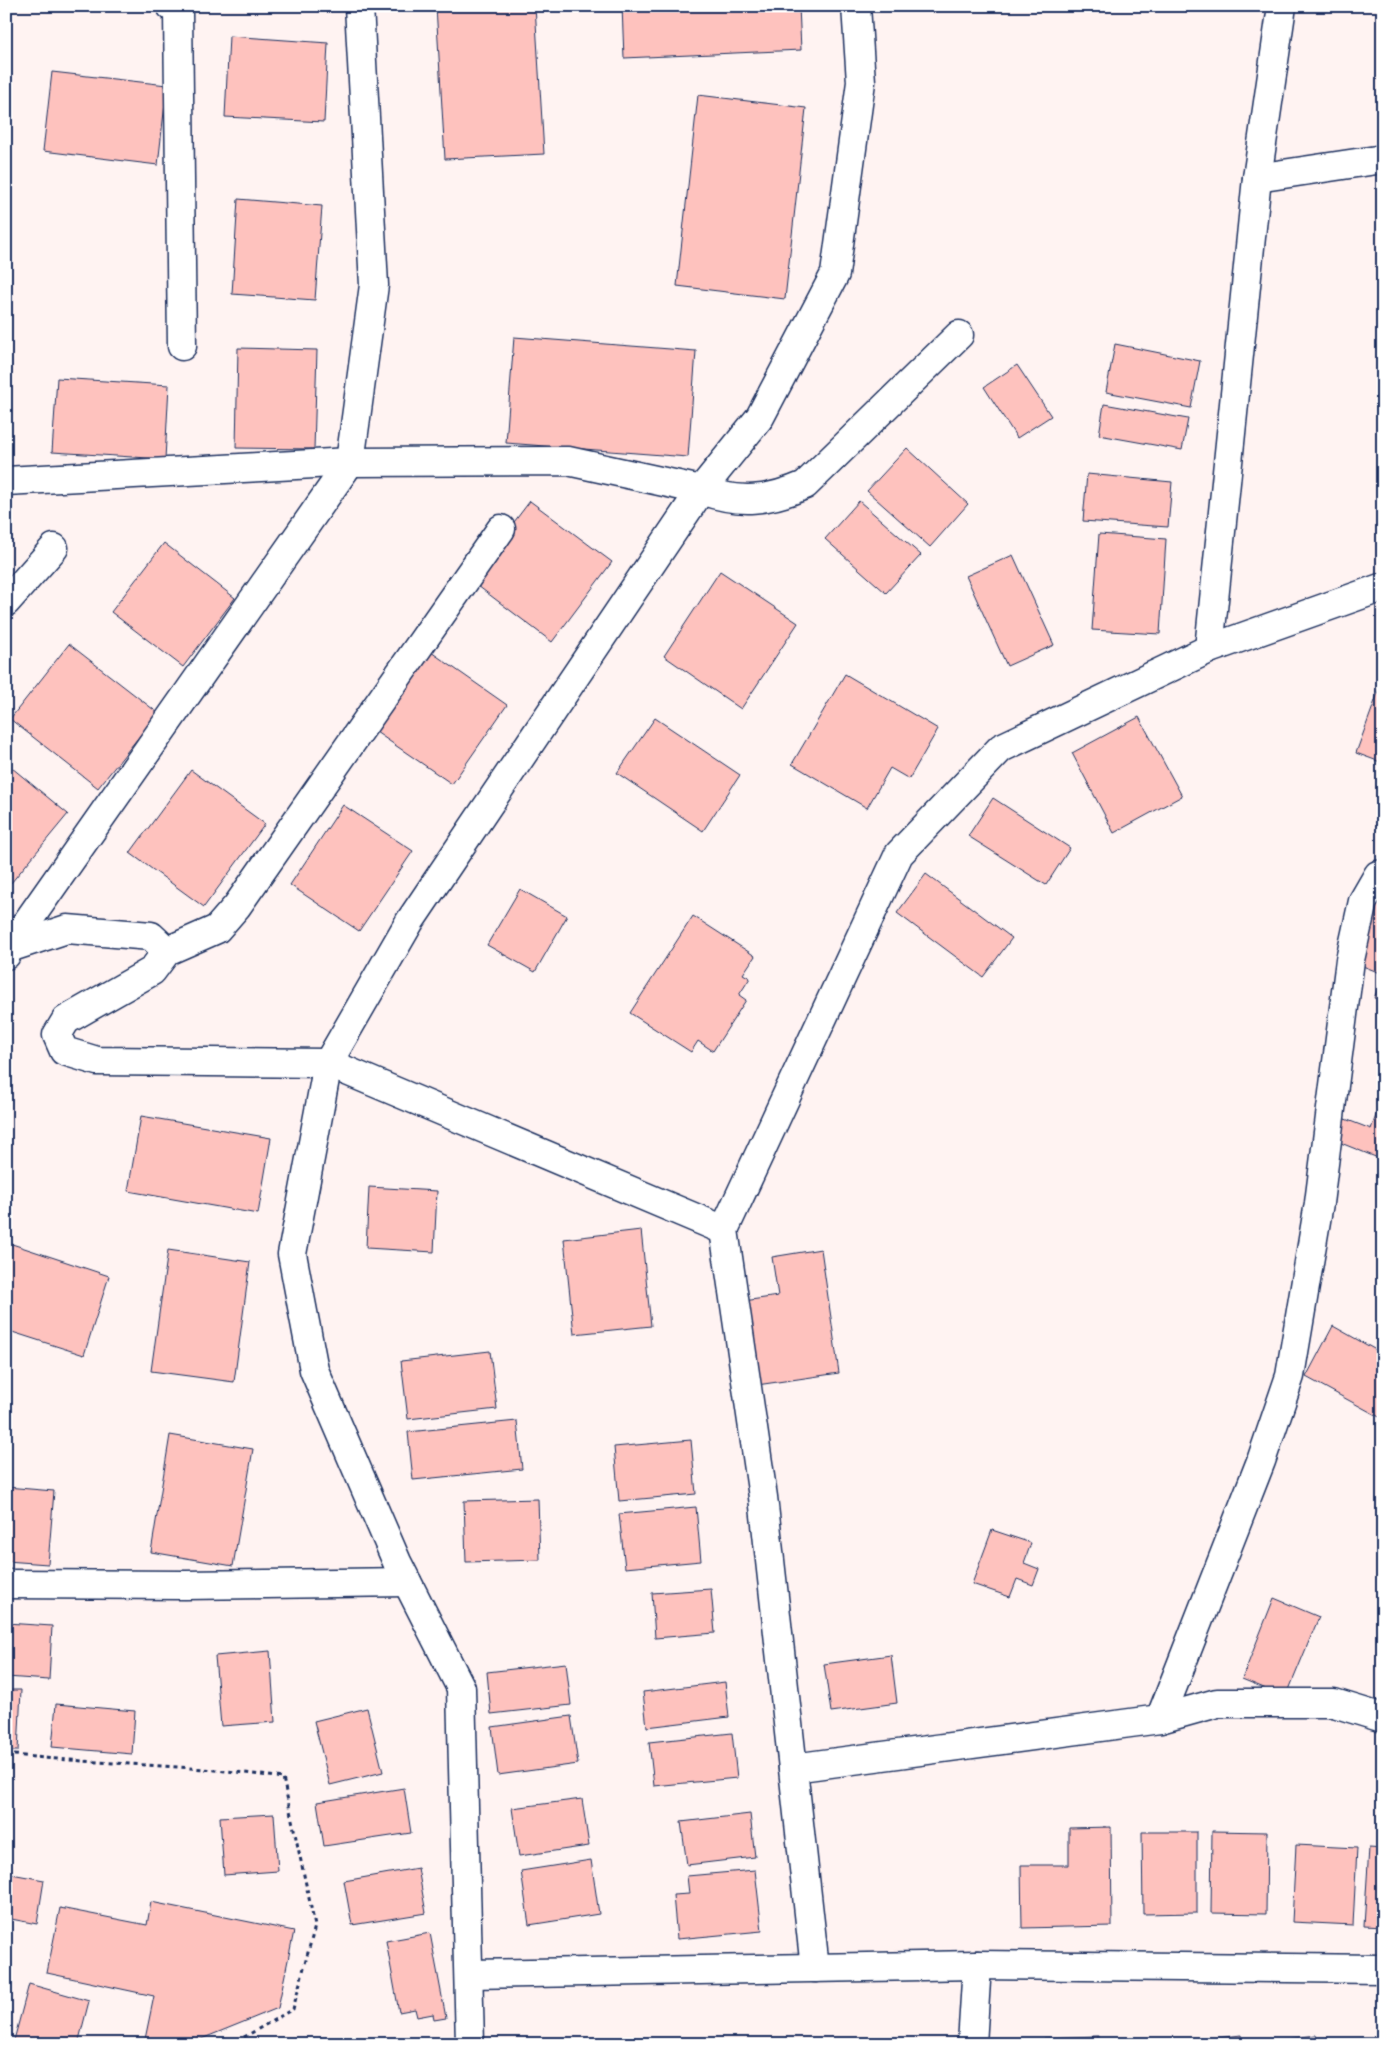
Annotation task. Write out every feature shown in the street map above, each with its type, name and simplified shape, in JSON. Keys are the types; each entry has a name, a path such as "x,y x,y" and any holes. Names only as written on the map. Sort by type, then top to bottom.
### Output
{"street":[{"path":"171,6 178,12 182,346"},
{"path":"7,950 350,462 374,285 359,6"},
{"path":"470,2044 461,1688 397,1562 314,1370 292,1254 328,1063 410,921 701,490 760,417 835,274 861,82 856,6"},
{"path":"1209,649 1258,178 1282,6"},
{"path":"1258,178 1383,159"},
{"path":"6,481 350,462 568,461 701,490 719,496 755,500 780,496 805,485 958,335"},
{"path":"501,529 237,906 217,929 167,951 152,971 66,1020 57,1035 64,1051 97,1061 328,1063 724,1230"},
{"path":"6,602 54,548"},
{"path":"815,1968 763,1497 724,1230 899,854 1001,748 1209,649 1383,587"},
{"path":"1160,1719 1261,1462 1290,1376 1319,1203 1350,960 1363,901 1378,875 1383,874"},
{"path":"7,950 67,929 151,936 167,951"},
{"path":"6,1584 184,1585 407,1582"},
{"path":"793,1768 1160,1719 1218,1704 1334,1703 1383,1718"},
{"path":"469,1974 977,1965 1383,1969"},
{"path":"972,2044 977,1965"}],"path":[{"path":"6,1754 46,1759 235,1771 283,1778 315,1926 293,2010 232,2044"}],"building":[{"path":"436,6 535,6 544,154 445,159"},
{"path":"622,6 799,6 801,50 624,58"},
{"path":"229,36 328,43 324,122 225,117"},
{"path":"52,72 167,85 158,165 43,151"},
{"path":"698,95 806,108 785,299 677,286"},
{"path":"238,199 322,206 315,300 232,294"},
{"path":"514,337 696,351 688,457 506,443"},
{"path":"1115,344 1200,361 1191,408 1106,392"},
{"path":"238,348 317,350 314,449 236,448"},
{"path":"1017,365 1051,416 1017,438 984,387"},
{"path":"57,378 169,385 165,459 52,452"},
{"path":"1104,404 1188,419 1182,450 1099,435"},
{"path":"907,448 968,504 930,547 867,491"},
{"path":"1087,474 1172,482 1168,527 1083,521"},
{"path":"530,501 612,562 552,642 470,580"},
{"path":"859,501 921,555 886,593 825,539"},
{"path":"1099,534 1166,539 1160,634 1092,630"},
{"path":"164,543 235,598 183,667 111,612"},
{"path":"1013,555 1054,645 1007,666 966,576"},
{"path":"720,571 798,623 741,709 664,656"},
{"path":"69,644 158,713 98,788 10,719"},
{"path":"431,652 507,705 452,784 376,732"},
{"path":"845,674 938,729 909,779 890,768 867,808 792,764"},
{"path":"1383,679 1383,763 1356,753"},
{"path":"1139,717 1182,796 1114,833 1072,753"},
{"path":"655,718 740,775 703,831 617,773"},
{"path":"6,763 68,814 11,883 6,879"},
{"path":"191,770 265,824 204,907 130,853"},
{"path":"993,798 1070,848 1046,885 968,836"},
{"path":"343,805 413,851 359,931 290,885"},
{"path":"926,874 1012,938 983,977 897,913"},
{"path":"520,889 567,916 535,972 487,945"},
{"path":"1380,899 1383,900 1383,974 1355,963"},
{"path":"693,916 755,956 743,974 750,978 739,995 746,1000 713,1051 698,1041 691,1052 630,1013"},
{"path":"1383,977 1383,1001 1374,998"},
{"path":"1380,1105 1383,1106 1383,1160 1336,1141 1345,1119 1371,1129"},
{"path":"141,1116 271,1138 258,1214 128,1191"},
{"path":"369,1187 437,1191 434,1252 366,1248"},
{"path":"641,1230 651,1326 574,1334 564,1239"},
{"path":"6,1242 109,1276 84,1355 6,1330"},
{"path":"821,1249 839,1373 757,1385 744,1301 778,1296 772,1257"},
{"path":"168,1250 250,1262 234,1382 151,1371"},
{"path":"1333,1326 1383,1354 1383,1419 1306,1377"},
{"path":"490,1351 497,1409 408,1419 401,1361"},
{"path":"517,1421 522,1469 413,1480 408,1432"},
{"path":"170,1435 253,1449 233,1566 151,1552"},
{"path":"691,1440 696,1494 619,1501 614,1447"},
{"path":"6,1487 54,1491 48,1564 6,1561"},
{"path":"538,1499 540,1560 466,1562 464,1501"},
{"path":"696,1507 701,1561 625,1568 619,1514"},
{"path":"992,1530 1031,1543 1024,1563 1039,1569 1033,1585 1017,1579 1010,1597 972,1584"},
{"path":"711,1589 715,1633 655,1638 652,1593"},
{"path":"1274,1598 1319,1617 1286,1697 1242,1679"},
{"path":"6,1623 52,1626 49,1680 6,1677"},
{"path":"270,1651 275,1722 221,1726 215,1656"},
{"path":"891,1655 897,1703 831,1712 824,1664"},
{"path":"566,1663 571,1705 491,1714 487,1672"},
{"path":"725,1682 729,1717 647,1727 643,1692"},
{"path":"6,1690 21,1690 18,1751 6,1751"},
{"path":"56,1704 135,1711 132,1754 52,1747"},
{"path":"367,1708 383,1772 330,1785 314,1721"},
{"path":"571,1716 578,1764 498,1775 492,1727"},
{"path":"732,1733 737,1778 654,1786 649,1742"},
{"path":"404,1788 411,1833 324,1846 317,1802"},
{"path":"582,1799 589,1846 519,1856 512,1808"},
{"path":"274,1814 278,1871 224,1875 220,1817"},
{"path":"750,1814 755,1857 687,1865 681,1822"},
{"path":"1111,1827 1112,1926 1022,1928 1021,1865 1069,1865 1069,1828"},
{"path":"1212,1831 1267,1832 1266,1914 1211,1913"},
{"path":"1142,1832 1197,1832 1197,1913 1143,1914"},
{"path":"1296,1845 1357,1848 1353,1925 1292,1922"},
{"path":"1369,1848 1383,1849 1383,1927 1364,1926"},
{"path":"591,1860 599,1914 529,1925 521,1871"},
{"path":"418,1868 426,1913 352,1925 344,1881"},
{"path":"755,1870 762,1931 677,1939 673,1895 689,1894 687,1876"},
{"path":"6,1873 44,1880 37,1924 6,1918"},
{"path":"151,1902 294,1931 278,2008 189,2044 144,2044 154,1996 47,1973 60,1908 147,1925"},
{"path":"430,1933 446,2018 434,2020 433,2014 417,2017 415,2009 399,2012 386,1941"},
{"path":"29,1984 89,2001 78,2044 13,2044"},
{"path":"1241,2035 1242,2044 1187,2044 1187,2042"},
{"path":"1316,2035 1317,2044 1272,2044 1272,2041"},
{"path":"1098,2036 1098,2044 1044,2044 1044,2038"}]}
